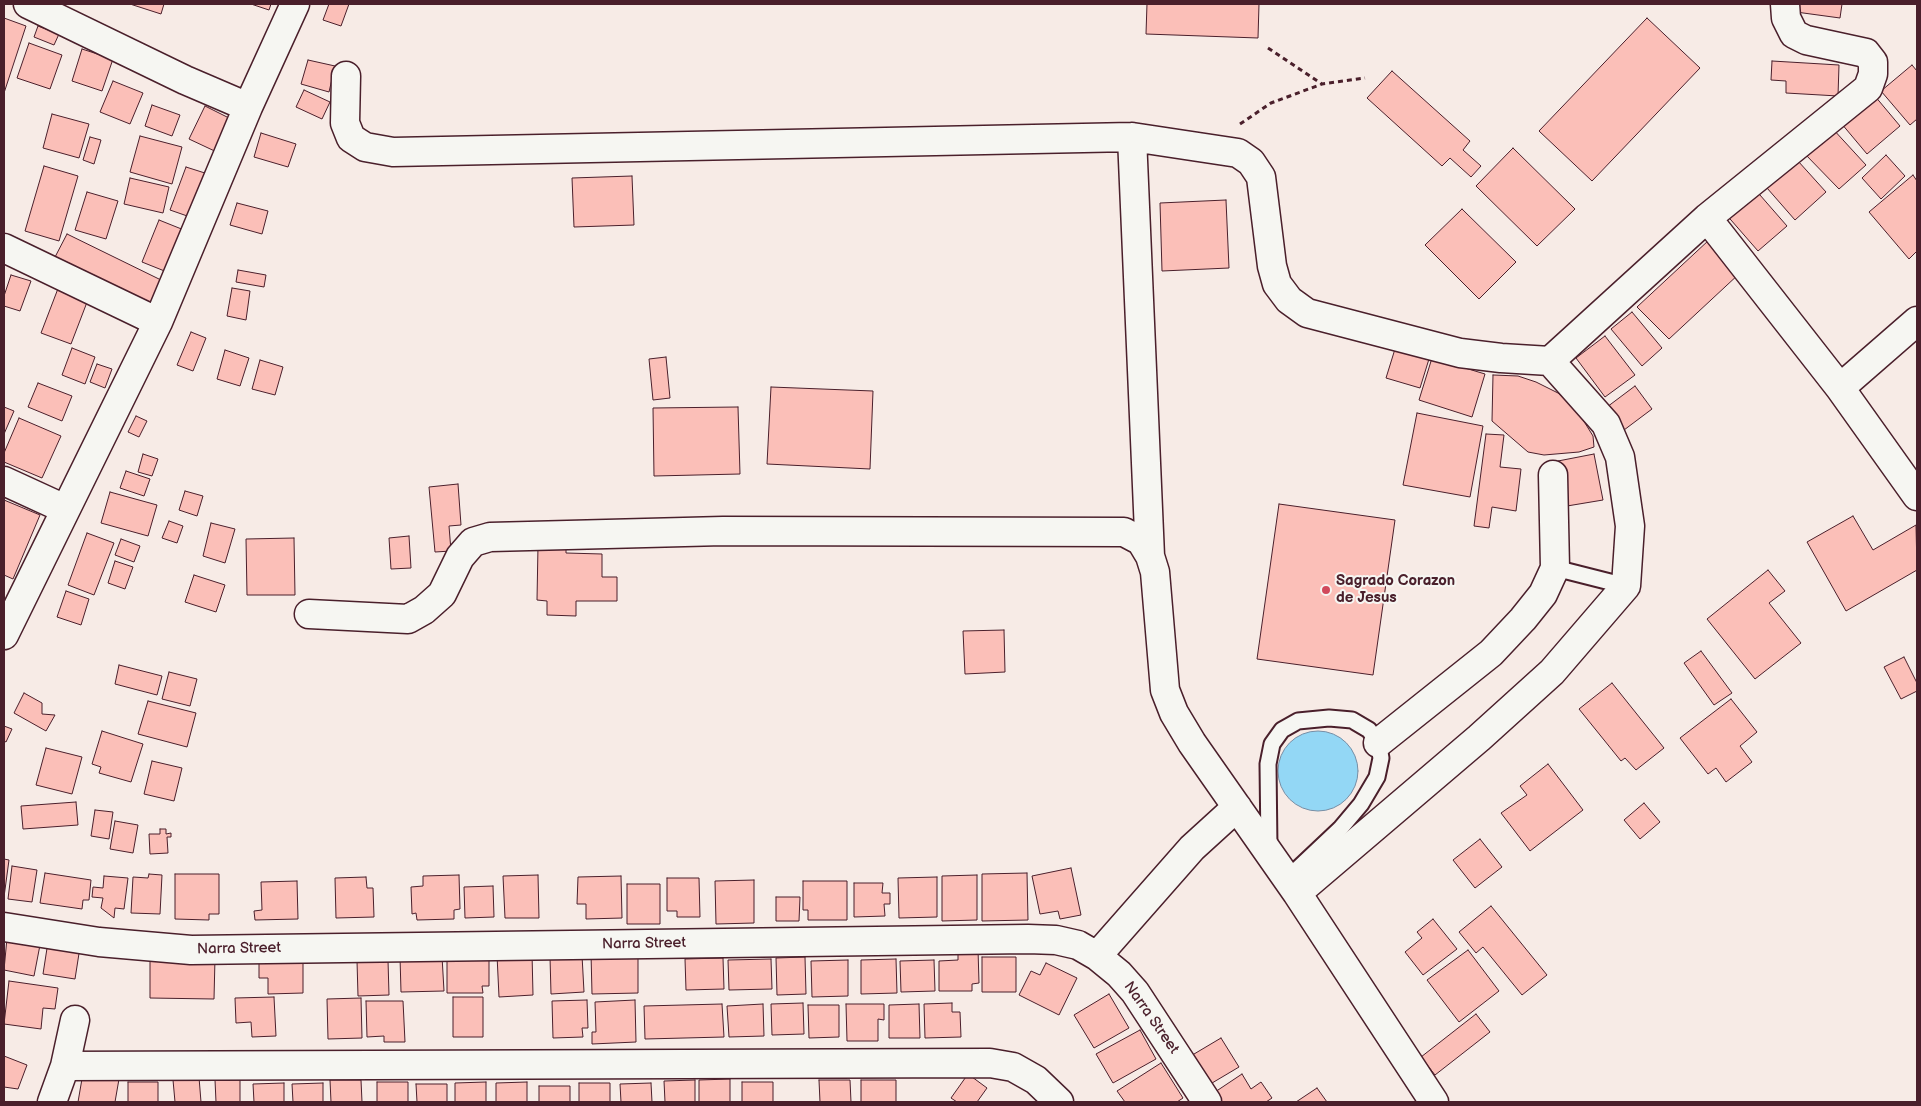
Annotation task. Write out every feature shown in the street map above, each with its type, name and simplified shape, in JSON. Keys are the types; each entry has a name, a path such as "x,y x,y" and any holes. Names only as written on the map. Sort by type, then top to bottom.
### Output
{"street":[{"path":"28,4 185,80 248,107"},
{"path":"4,634 158,322 248,107 295,4"},
{"path":"1550,361 1707,218 1868,88 1873,74 1873,62 1866,53 1806,40 1794,34 1786,18 1785,4"},
{"path":"346,76 345,124 351,138 365,147 393,152 1132,137 1206,146 1238,153 1251,162 1261,177 1272,266 1277,284 1289,300 1307,313 1460,353 1550,361 1606,424 1620,457 1630,526 1626,586 1552,672 1479,738 1292,886"},
{"path":"1132,137 1150,556 1154,572 1165,690 1174,713 1192,743 1292,886 1434,1102"},
{"path":"1707,218 1840,388 1917,496"},
{"path":"4,248 158,322"},
{"path":"1840,388 1917,322"},
{"path":"1378,743 1491,653 1524,620 1543,594 1555,568 1553,475"},
{"path":"4,481 65,509"},
{"path":"308,614 408,619 424,610 442,594 460,557 473,542 490,537 723,531 1124,532 1141,541 1150,556"},
{"path":"1098,956 1192,848 1237,807"},
{"name":"Narra Street","path":"4,927 99,942 191,950 1056,940 1078,945 1098,956 1119,974 1135,992 1207,1102"},
{"path":"52,1102 65,1066 75,1020"},
{"path":"65,1066 990,1063 1013,1067 1036,1080 1059,1102"}],"lane":[{"path":"1555,568 1626,586"},
{"path":"1269,854 1268,764 1272,744 1282,730 1298,722 1328,718 1352,720 1369,730 1378,743 1381,758 1376,777 1361,804 1292,886"}],"path":[{"path":"1268,48 1322,84"},
{"path":"1206,146 1270,103 1322,84 1365,78"}],"water":[{"path":"1318,731 1333,734 1346,743 1355,756 1358,771 1355,786 1346,799 1333,808 1318,811 1303,808 1290,799 1281,786 1278,771 1281,756 1290,743 1303,734"}],"building":[{"path":"130,4 164,4 161,14"},
{"path":"251,4 271,4 269,10"},
{"path":"329,4 349,4 341,26 323,20"},
{"path":"1147,4 1259,4 1258,38 1146,34"},
{"path":"1797,4 1842,4 1840,18 1796,12"},
{"path":"4,18 26,26 4,93"},
{"path":"1647,18 1700,68 1592,181 1539,131"},
{"path":"38,26 59,34 54,45 34,37"},
{"path":"29,43 62,55 50,89 17,78"},
{"path":"82,49 113,59 102,91 72,81"},
{"path":"308,60 335,66 329,92 301,84"},
{"path":"1772,61 1839,65 1838,96 1786,93 1786,81 1771,80"},
{"path":"1912,65 1917,71 1917,119 1910,125 1881,91"},
{"path":"1392,71 1470,141 1463,150 1481,166 1471,177 1450,158 1442,166 1367,98"},
{"path":"113,81 143,93 130,124 100,112"},
{"path":"304,90 330,102 322,119 296,107"},
{"path":"1874,95 1900,126 1867,154 1841,123"},
{"path":"152,105 180,115 172,136 145,126"},
{"path":"205,106 237,122 221,154 189,139"},
{"path":"52,114 89,124 79,158 43,148"},
{"path":"1832,128 1866,165 1839,189 1804,153"},
{"path":"261,133 296,144 288,167 254,157"},
{"path":"140,136 182,147 172,184 130,172"},
{"path":"90,137 101,140 94,164 83,160"},
{"path":"1513,148 1575,209 1537,246 1476,186"},
{"path":"1886,155 1905,176 1881,199 1862,178"},
{"path":"1798,161 1826,192 1795,220 1767,188"},
{"path":"44,166 78,176 59,241 25,231"},
{"path":"186,167 208,174 193,218 170,210"},
{"path":"1913,175 1917,181 1917,251 1909,259 1869,212"},
{"path":"632,176 634,225 574,227 572,178"},
{"path":"130,178 169,187 163,213 124,204"},
{"path":"1753,187 1787,226 1758,251 1724,212"},
{"path":"87,192 118,201 106,239 75,230"},
{"path":"1226,200 1229,268 1162,271 1160,203"},
{"path":"237,203 268,211 262,234 230,225"},
{"path":"1462,209 1516,262 1479,299 1425,245"},
{"path":"159,220 184,230 167,272 142,262"},
{"path":"67,234 161,280 149,305 54,259"},
{"path":"1709,240 1740,273 1669,339 1637,307"},
{"path":"238,270 266,275 264,287 236,282"},
{"path":"11,275 31,281 20,311 4,306 4,296"},
{"path":"59,286 89,297 71,344 41,333"},
{"path":"232,288 250,291 246,320 227,316"},
{"path":"1632,312 1662,348 1642,366 1611,329"},
{"path":"191,332 206,338 193,371 177,365"},
{"path":"1605,336 1635,375 1605,397 1576,358"},
{"path":"72,348 95,357 85,384 62,375"},
{"path":"1395,349 1429,359 1420,388 1386,378"},
{"path":"225,350 249,358 240,386 217,379"},
{"path":"666,357 670,398 653,400 649,359"},
{"path":"1432,358 1485,374 1472,417 1419,400"},
{"path":"260,360 283,367 275,395 252,389"},
{"path":"97,364 112,369 105,388 90,382"},
{"path":"1493,375 1518,376 1536,382 1558,393 1577,410 1593,436 1594,447 1579,452 1544,455 1528,452 1492,421"},
{"path":"38,383 72,396 62,421 28,407"},
{"path":"1635,386 1652,409 1624,430 1607,407"},
{"path":"771,387 873,391 870,469 767,464"},
{"path":"4,407 14,411 4,434"},
{"path":"738,407 740,474 654,476 653,408"},
{"path":"1417,413 1483,426 1470,497 1403,485"},
{"path":"136,416 147,421 139,437 128,432"},
{"path":"19,418 61,436 42,478 4,462 4,453"},
{"path":"1486,434 1504,435 1500,467 1521,469 1516,511 1492,507 1489,528 1474,526"},
{"path":"143,454 158,459 152,476 138,472"},
{"path":"1594,454 1603,500 1567,506 1558,461"},
{"path":"126,471 150,479 144,496 120,488"},
{"path":"458,484 461,525 449,526 451,551 435,552 429,487"},
{"path":"185,491 203,496 197,516 179,510"},
{"path":"110,492 157,505 148,536 101,523"},
{"path":"4,500 40,515 13,579 4,575"},
{"name":"Sagrado Corazon de Jesus","path":"1279,504 1395,520 1373,675 1257,659"},
{"path":"1853,516 1873,550 1916,525 1917,570 1846,611 1807,542"},
{"path":"169,521 183,526 177,543 162,538"},
{"path":"211,523 235,529 225,563 203,556"},
{"path":"87,533 114,543 94,595 68,585"},
{"path":"409,536 411,568 391,569 389,538"},
{"path":"294,538 295,595 247,595 246,539"},
{"path":"121,539 140,546 134,562 115,555"},
{"path":"538,546 566,547 566,553 602,554 602,577 617,577 617,601 576,601 576,616 547,615 547,601 537,600"},
{"path":"115,561 133,567 125,589 108,583"},
{"path":"1768,570 1785,591 1769,603 1801,643 1755,679 1707,619"},
{"path":"194,575 225,585 216,612 185,602"},
{"path":"66,591 89,599 81,625 57,617"},
{"path":"1004,630 1005,672 965,674 963,631"},
{"path":"1701,651 1732,693 1714,705 1684,663"},
{"path":"1904,657 1917,683 1917,691 1901,699 1884,667"},
{"path":"119,665 162,676 157,695 115,684"},
{"path":"169,672 197,679 190,706 162,699"},
{"path":"1612,683 1664,748 1636,770 1625,758 1621,761 1579,709"},
{"path":"24,693 42,703 42,714 55,715 46,731 14,713"},
{"path":"1731,699 1757,732 1740,746 1752,762 1726,782 1716,768 1708,774 1680,738"},
{"path":"148,701 196,713 187,747 138,734"},
{"path":"4,726 12,729 6,742 4,741"},
{"path":"102,731 143,744 131,782 99,773 101,767 92,764"},
{"path":"46,748 82,757 72,794 36,785"},
{"path":"152,761 182,768 174,801 144,794"},
{"path":"1548,764 1583,810 1530,851 1501,813 1527,795 1520,786"},
{"path":"76,802 78,825 23,829 21,806"},
{"path":"1644,803 1660,822 1640,839 1624,820"},
{"path":"95,810 113,812 109,839 91,836"},
{"path":"115,821 138,825 133,853 110,849"},
{"path":"160,829 166,829 166,834 171,833 171,837 167,837 168,853 150,854 149,834 160,834"},
{"path":"1480,839 1502,867 1475,888 1453,860"},
{"path":"4,859 9,860 4,897"},
{"path":"12,866 37,870 32,902 8,899"},
{"path":"1071,868 1081,915 1060,919 1058,911 1040,914 1032,876"},
{"path":"45,873 91,880 89,900 83,900 82,909 40,903"},
{"path":"1027,873 1028,920 982,921 982,874"},
{"path":"149,874 162,875 160,914 131,913 133,877 148,878"},
{"path":"175,874 219,874 219,914 209,914 209,920 175,919"},
{"path":"459,875 460,909 454,910 454,919 417,920 416,913 412,914 411,887 423,886 423,876"},
{"path":"538,875 539,918 505,918 503,876"},
{"path":"977,875 977,920 942,921 942,876"},
{"path":"104,876 128,878 124,909 115,908 114,918 101,908 103,898 92,897 93,887 103,888"},
{"path":"621,876 622,918 586,919 586,904 577,904 578,877"},
{"path":"366,877 367,888 373,888 374,917 336,918 335,878"},
{"path":"937,877 937,917 899,918 898,878"},
{"path":"667,878 699,878 700,917 677,917 677,911 667,911"},
{"path":"754,880 754,923 716,924 715,881"},
{"path":"297,881 298,919 255,920 254,911 262,910 261,882"},
{"path":"803,881 847,881 847,920 808,920 808,910 803,910"},
{"path":"854,883 883,883 882,893 890,893 890,904 884,904 885,916 854,917"},
{"path":"627,884 660,884 660,924 627,924"},
{"path":"493,886 494,917 465,918 464,887"},
{"path":"776,897 800,897 799,921 776,921"},
{"path":"1491,906 1547,975 1522,995 1483,947 1476,953 1459,932"},
{"path":"1433,919 1457,949 1423,975 1405,952 1422,938 1417,932"},
{"path":"7,938 40,945 34,976 4,970"},
{"path":"48,942 80,947 75,979 43,974"},
{"path":"978,949 979,983 972,984 972,991 939,991 939,961 958,960 958,950"},
{"path":"1468,950 1499,991 1459,1022 1427,980"},
{"path":"532,953 533,995 499,997 497,955"},
{"path":"591,953 638,953 638,993 592,994"},
{"path":"582,955 584,992 551,994 550,957"},
{"path":"442,956 444,991 401,992 400,957"},
{"path":"150,957 215,958 214,999 150,998"},
{"path":"447,957 489,957 489,986 482,986 483,993 447,993"},
{"path":"805,957 806,994 777,995 776,958"},
{"path":"982,957 1016,957 1016,992 982,992"},
{"path":"303,958 303,993 268,994 268,978 259,978 259,959"},
{"path":"723,958 724,989 686,990 685,959"},
{"path":"771,959 772,989 729,990 728,960"},
{"path":"896,959 897,993 861,994 861,960"},
{"path":"388,960 389,995 358,996 357,961"},
{"path":"848,960 848,996 812,997 811,961"},
{"path":"934,960 935,991 901,992 900,961"},
{"path":"1046,963 1077,978 1059,1015 1019,995 1031,971 1040,975"},
{"path":"9,981 58,988 55,1009 43,1008 41,1029 4,1024"},
{"path":"1109,994 1129,1028 1094,1048 1074,1015"},
{"path":"274,997 276,1036 252,1037 251,1022 236,1023 235,998"},
{"path":"453,997 483,997 483,1037 453,1037"},
{"path":"361,998 362,1038 328,1039 327,999"},
{"path":"587,1000 588,1028 582,1028 583,1037 553,1038 552,1001"},
{"path":"635,1000 636,1042 592,1044 592,1032 596,1032 595,1002"},
{"path":"366,1001 403,1001 405,1042 384,1042 384,1036 367,1037"},
{"path":"803,1003 804,1034 772,1035 771,1004"},
{"path":"952,1003 952,1012 960,1012 961,1037 925,1038 924,1004"},
{"path":"722,1004 724,1037 645,1039 644,1006"},
{"path":"763,1004 764,1036 729,1037 727,1006"},
{"path":"846,1004 884,1004 884,1020 878,1019 878,1041 847,1041"},
{"path":"919,1004 920,1038 889,1038 889,1005"},
{"path":"808,1005 839,1005 839,1037 809,1038"},
{"path":"1476,1014 1490,1032 1435,1075 1421,1057"},
{"path":"1140,1030 1156,1059 1113,1083 1096,1054"},
{"path":"1221,1038 1239,1067 1207,1086 1189,1057"},
{"path":"4,1056 27,1065 18,1089 4,1087"},
{"path":"1161,1063 1183,1098 1177,1102 1125,1102 1117,1091"},
{"path":"83,1073 119,1079 115,1102 78,1102"},
{"path":"968,1074 987,1088 977,1102 957,1102 951,1098"},
{"path":"1242,1074 1251,1089 1261,1082 1272,1098 1266,1102 1218,1102 1212,1094"},
{"path":"199,1077 201,1102 175,1102 173,1080"},
{"path":"240,1079 240,1102 216,1102 215,1080"},
{"path":"730,1079 730,1102 699,1102 699,1080"},
{"path":"330,1080 361,1080 362,1102 331,1102"},
{"path":"695,1080 695,1102 665,1102 664,1081"},
{"path":"819,1080 850,1080 851,1102 820,1102"},
{"path":"861,1080 896,1080 896,1102 861,1102"},
{"path":"128,1082 158,1082 158,1102 128,1102"},
{"path":"377,1082 408,1082 408,1102 377,1102"},
{"path":"486,1082 486,1102 455,1102 455,1083"},
{"path":"527,1082 527,1102 496,1102 496,1083"},
{"path":"742,1082 773,1082 773,1102 742,1102"},
{"path":"284,1083 284,1102 254,1102 253,1084"},
{"path":"323,1083 323,1102 293,1102 292,1084"},
{"path":"579,1083 610,1083 610,1102 579,1102"},
{"path":"651,1083 652,1102 621,1102 620,1084"},
{"path":"416,1084 447,1084 447,1102 417,1102"},
{"path":"539,1086 570,1086 570,1102 539,1102"},
{"path":"1317,1088 1327,1102 1296,1102"}],"place":[{"name":"Sagrado Corazon de Jesus","path":"1326,590"}]}
